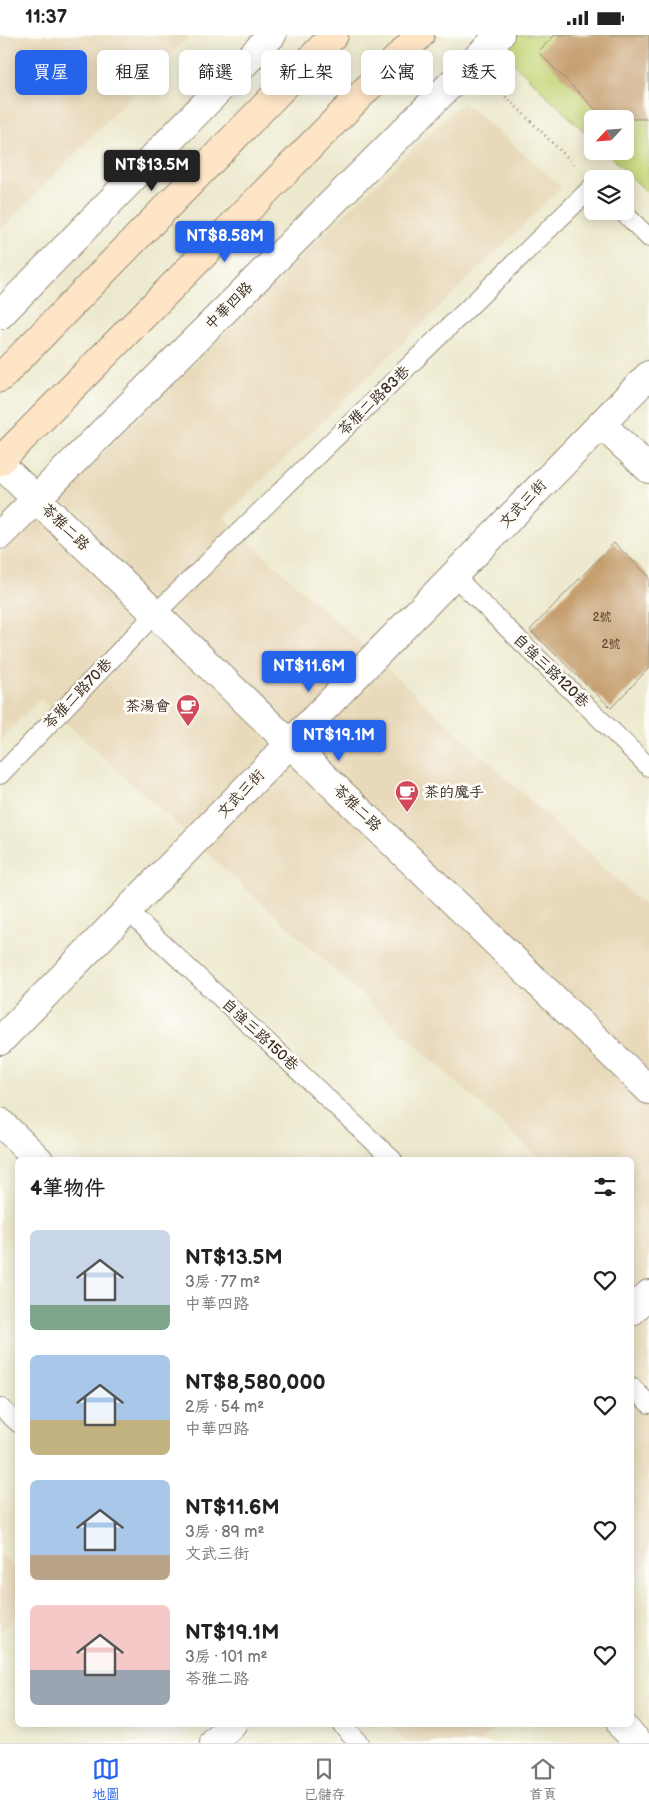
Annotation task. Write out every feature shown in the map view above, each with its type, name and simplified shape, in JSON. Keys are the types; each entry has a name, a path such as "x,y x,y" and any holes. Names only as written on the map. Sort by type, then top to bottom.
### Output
{"main road":[{"path":"0,378 334,35"},
{"path":"0,463 420,35"}],"street":[{"path":"0,315 272,35"},
{"name":"中華四路","path":"485,50 500,35"},
{"name":"中華四路","path":"0,535 443,92"},
{"name":"文武三街","path":"0,1041 649,375"},
{"path":"601,424 649,469"},
{"name":"苓雅二路","path":"0,463 649,1090"},
{"path":"0,1122 36,1157"},
{"path":"634,1309 649,1294"},
{"path":"214,1743 230,1727"},
{"path":"623,1727 639,1743"}],"lane":[{"name":"苓雅二路83巷","path":"155,614 584,195"},
{"path":"631,220 649,238"},
{"name":"自強三路120巷","path":"453,575 649,767"},
{"name":"苓雅二路70巷","path":"0,775 155,614"},
{"name":"自強三路150巷","path":"127,910 390,1157"},
{"path":"634,1389 649,1404"},
{"path":"0,1407 15,1420"},
{"path":"344,1727 359,1743"}],"path":[{"path":"504,95 579,169"}],"shaded area":[{"path":"0,35 190,35 169,57 169,50 97,50 97,95 132,95 0,231"},
{"path":"463,102 562,187 224,518 649,910 649,1560 634,1576 634,1157 538,1157 40,699 0,740 0,555 359,200"},
{"path":"0,1554 15,1567 15,1616 0,1633"},
{"path":"392,1727 495,1727 480,1743 407,1743"}],"green space":[{"path":"515,35 649,35 649,194 634,179 634,170 624,170 614,160 634,160 634,110 584,110 584,131 515,65 515,50 500,50"}],"building":[{"path":"555,35 649,35 649,119 634,119 634,110 596,110 538,52"},
{"path":"614,543 649,576 649,668 611,708 530,630"}],"place":[{"name":"茶湯會","path":"188,727"},
{"name":"茶的魔手","path":"407,813"}]}
